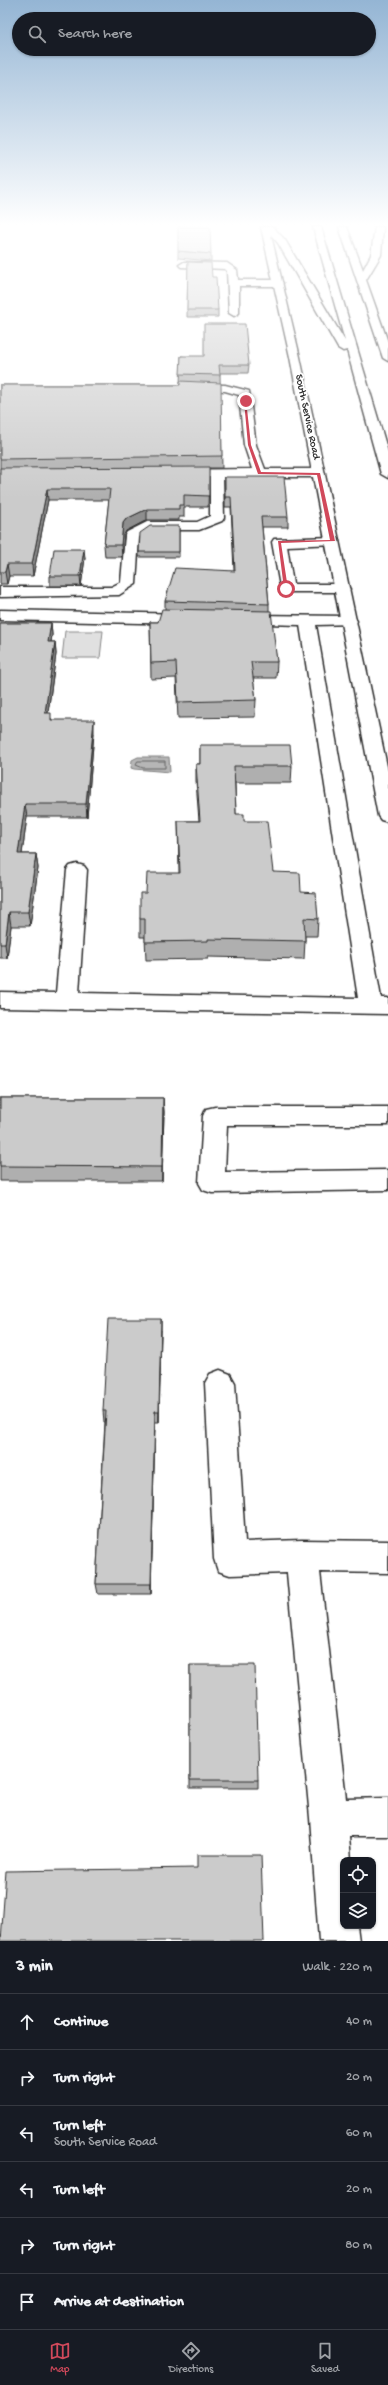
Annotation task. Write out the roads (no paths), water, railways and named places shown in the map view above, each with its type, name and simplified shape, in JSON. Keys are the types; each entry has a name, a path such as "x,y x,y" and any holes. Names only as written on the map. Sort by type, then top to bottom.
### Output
{"main road":[{"name":"South Service Road","path":"285,318 348,614 388,816"},
{"path":"325,318 357,370"},
{"path":"342,318 388,474"},
{"path":"374,318 388,358"},
{"path":"182,387 225,388 245,393 250,445 260,474"},
{"path":"164,473 318,473"},
{"path":"0,592 114,592 128,584 132,535 147,526 199,526 217,518 216,473"},
{"path":"332,541 279,542 286,589 342,589"},
{"path":"230,620 307,621 348,614"},
{"path":"0,615 207,619"},
{"path":"0,1000 379,1006 307,621"},
{"path":"67,1001 77,870"},
{"path":"388,1116 215,1116 212,1182 388,1180"},
{"path":"220,1383 230,1559 302,1556 388,1556"},
{"path":"302,1556 340,1941"},
{"path":"329,1818 388,1816"}],"water":[{"path":"138,757 169,757 170,772 131,768 132,760"}]}
